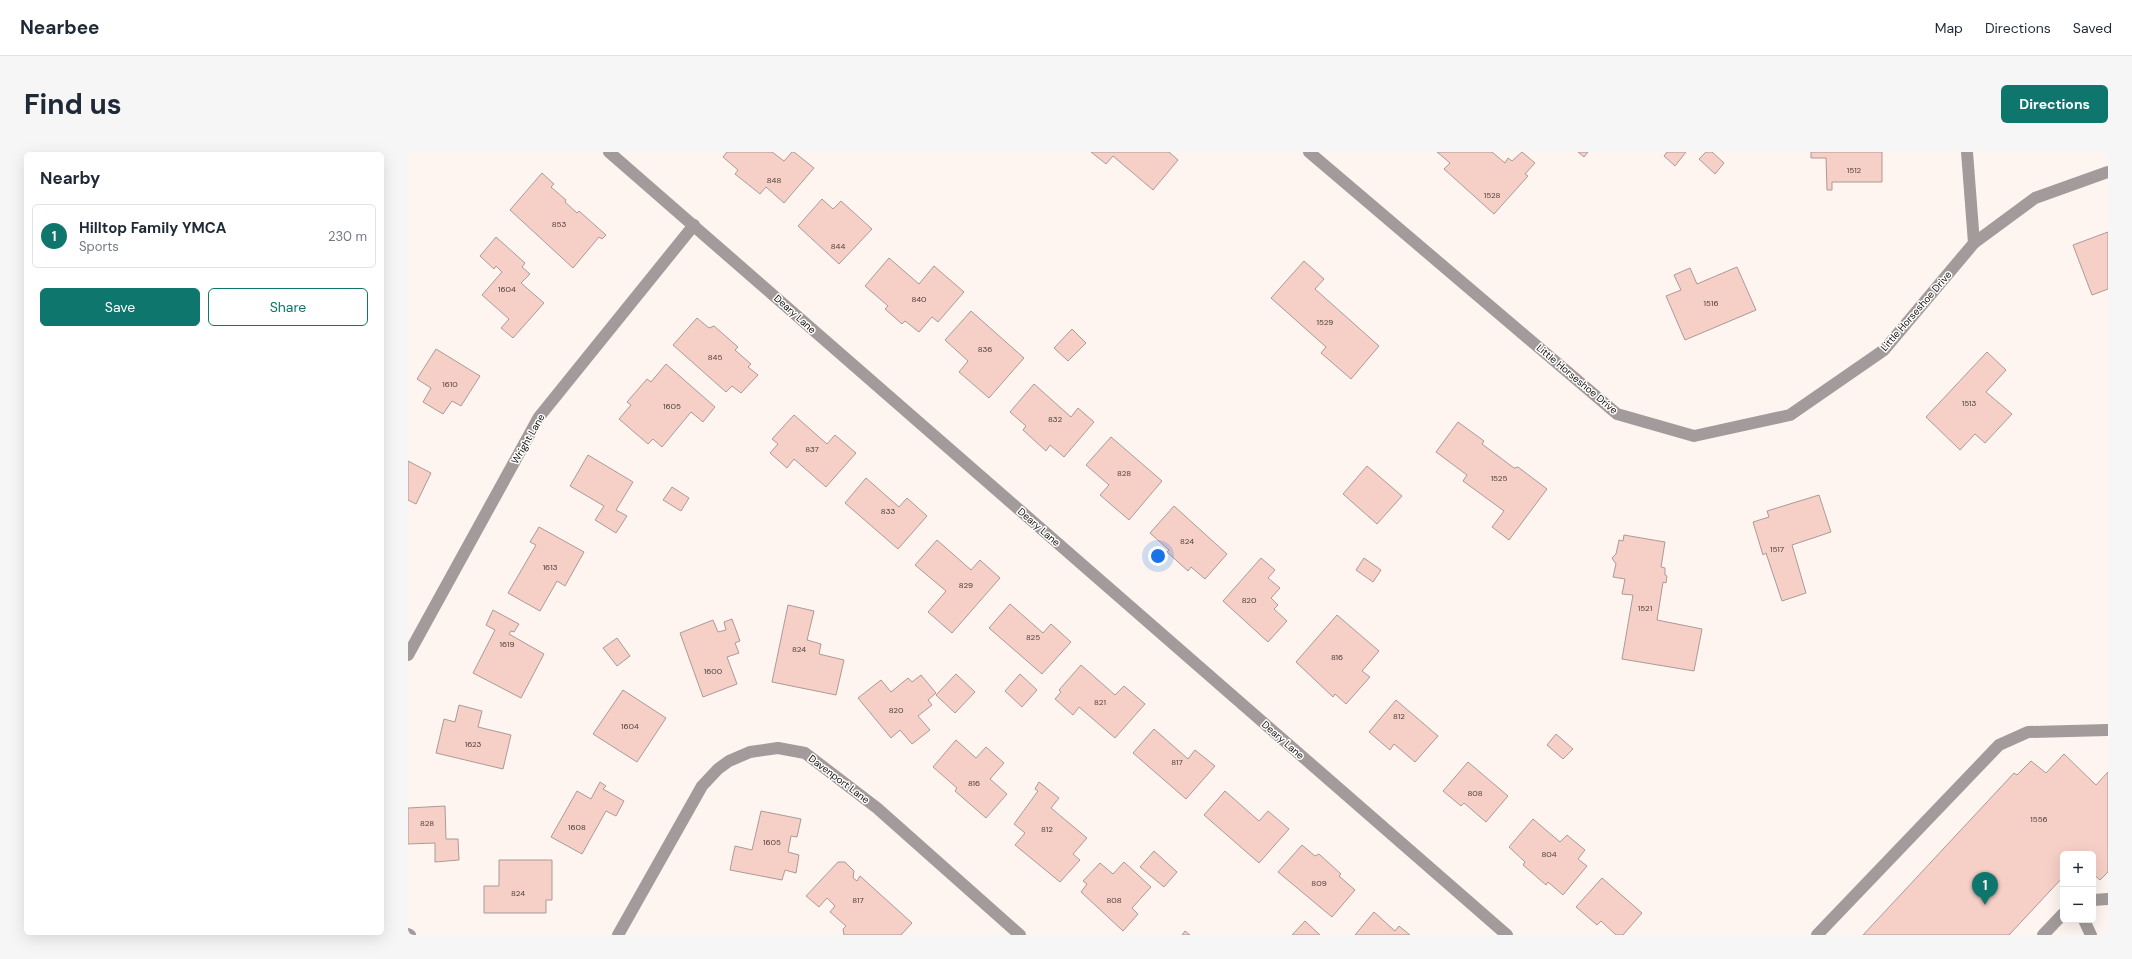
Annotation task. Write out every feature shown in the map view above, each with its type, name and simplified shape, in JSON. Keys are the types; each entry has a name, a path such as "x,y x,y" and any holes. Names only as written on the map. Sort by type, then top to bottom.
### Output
{"street":[{"name":"Deary Lane","path":"609,152 1507,935"},
{"name":"Little Horseshoe Drive","path":"1309,152 1617,414 1694,436 1790,416 1884,350 1974,243 2035,198 2108,172"},
{"path":"1967,152 1974,243"},
{"name":"Wright Lane","path":"408,655 539,417 694,225"},
{"path":"1817,935 1999,745 2028,732 2108,730"},
{"name":"Davenport Lane","path":"618,935 702,786 718,769 729,761 750,752 778,748 805,753 877,808 1020,935"},
{"path":"2096,900 2108,899"},
{"path":"2044,935 2060,917"},
{"path":"2085,923 2091,935"}],"building":[{"path":"727,152 772,152 784,161 792,152 794,152 814,168 784,203 766,187 760,194 735,174 738,170 723,157"},
{"path":"1091,152 1169,152 1178,160 1153,190 1113,156 1106,164"},
{"path":"1437,152 1492,152 1505,163 1508,158 1512,161 1522,152 1535,163 1525,174 1528,176 1494,214 1444,169 1450,163"},
{"path":"1578,152 1588,152 1584,157"},
{"path":"1667,152 1686,152 1675,166 1664,156"},
{"path":"1706,152 1712,152 1724,163 1715,174 1699,159"},
{"path":"1811,152 1882,152 1882,182 1832,182 1832,190 1827,190 1826,158 1811,158"},
{"path":"542,173 554,184 551,187 566,200 565,202 577,213 579,211 606,235 602,239 599,237 573,268 510,210"},
{"path":"822,199 833,209 841,201 872,229 839,264 798,226"},
{"path":"2108,232 2108,289 2092,295 2073,245"},
{"path":"496,237 525,263 522,267 530,274 521,283 544,303 513,338 501,328 509,319 482,295 502,272 496,266 494,269 480,256"},
{"path":"889,258 919,284 934,266 964,292 938,322 932,317 919,332 905,321 902,324 885,309 888,306 865,286"},
{"path":"1304,261 1324,279 1315,289 1379,346 1351,379 1321,353 1326,347 1271,298"},
{"path":"1737,267 1756,310 1685,340 1666,296 1681,290 1674,275 1690,268 1697,284"},
{"path":"971,311 1024,358 989,398 959,372 968,361 945,340"},
{"path":"697,318 709,328 714,326 738,347 735,350 751,364 748,367 758,375 741,393 732,386 726,392 673,345"},
{"path":"1072,329 1086,343 1068,361 1054,348"},
{"path":"436,349 480,376 461,406 452,401 443,414 423,402 431,388 417,379"},
{"path":"1987,352 2006,370 1986,392 2012,414 1985,443 1975,434 1960,450 1926,417"},
{"path":"666,364 715,407 703,422 691,412 662,447 653,439 648,444 619,419 631,405 627,402 647,379 651,382"},
{"path":"1034,384 1071,417 1078,408 1094,422 1064,457 1050,445 1046,451 1023,430 1026,426 1010,412"},
{"path":"794,415 827,444 835,435 856,453 826,487 794,459 787,468 770,453 778,444 772,439"},
{"path":"1458,422 1484,441 1482,444 1514,468 1518,467 1547,489 1509,540 1492,527 1504,511 1463,481 1467,475 1436,452"},
{"path":"1111,437 1162,481 1129,520 1100,495 1109,485 1086,465"},
{"path":"588,455 633,482 616,510 627,516 616,533 595,520 604,506 570,486"},
{"path":"408,461 431,473 416,504 408,500"},
{"path":"1367,466 1402,496 1377,524 1343,494"},
{"path":"866,478 899,507 907,498 927,516 898,549 845,503"},
{"path":"672,487 689,498 681,511 663,500"},
{"path":"1819,495 1831,532 1792,545 1806,593 1782,601 1766,553 1763,555 1753,522 1769,517 1767,511"},
{"path":"1174,506 1227,554 1205,579 1191,567 1188,571 1167,552 1169,550 1150,533"},
{"path":"539,527 584,552 565,586 557,581 540,611 508,593 536,545 530,542"},
{"path":"1624,535 1665,542 1661,567 1665,568 1665,575 1667,576 1666,583 1663,582 1657,620 1702,629 1694,671 1622,659 1633,595 1622,594 1625,579 1613,577 1616,564 1612,558 1616,554 1619,540 1623,541"},
{"path":"937,540 971,570 980,560 1000,578 952,633 928,612 946,591 915,565"},
{"path":"1261,558 1275,570 1268,578 1280,588 1271,598 1278,605 1274,609 1287,621 1268,642 1223,601"},
{"path":"1364,558 1381,570 1373,582 1356,570"},
{"path":"1010,604 1043,633 1051,624 1071,642 1042,674 989,628"},
{"path":"788,605 814,611 807,640 821,644 819,654 844,660 836,695 772,682"},
{"path":"493,610 519,624 514,632 511,631 509,634 544,654 521,698 473,673 495,630 486,625"},
{"path":"1337,615 1379,651 1362,671 1370,677 1346,704 1335,694 1333,697 1296,662"},
{"path":"732,619 740,641 735,643 739,653 727,657 737,684 703,697 680,633 713,620 718,632 726,630 724,622"},
{"path":"617,638 630,656 617,666 603,648"},
{"path":"1081,665 1115,695 1124,686 1145,704 1115,738 1079,707 1073,715 1055,699 1061,692 1059,690"},
{"path":"956,674 975,692 955,713 936,695"},
{"path":"1020,674 1037,690 1022,707 1005,691"},
{"path":"921,675 936,693 928,700 932,705 918,716 930,730 912,744 900,730 891,738 858,698 881,680 891,692 908,678 912,682"},
{"path":"623,690 666,718 637,762 593,734"},
{"path":"1396,700 1438,736 1415,762 1394,744 1390,750 1369,732"},
{"path":"459,705 482,711 478,727 511,735 503,769 436,753 444,719 455,722"},
{"path":"1154,729 1188,759 1195,750 1215,766 1186,799 1133,753"},
{"path":"1556,734 1573,749 1563,759 1547,745"},
{"path":"956,740 976,758 986,747 1004,763 990,779 1007,794 986,818 955,791 957,788 933,767"},
{"path":"2064,754 2096,785 2108,772 2108,872 2100,880 2096,877 2096,851 2060,851 2060,880 2009,935 1863,935 2014,773 2017,775 2031,761 2046,773"},
{"path":"1468,762 1508,796 1486,822 1464,803 1461,806 1443,791"},
{"path":"600,782 606,786 603,789 624,801 616,816 606,811 582,854 551,837 577,791 591,799"},
{"path":"1039,782 1059,798 1051,808 1087,838 1073,854 1080,860 1060,882 1015,845 1025,833 1014,824 1038,791 1035,789"},
{"path":"1225,791 1259,821 1268,811 1289,829 1259,863 1204,815"},
{"path":"445,806 446,839 458,839 459,860 435,862 435,843 408,844 408,808"},
{"path":"761,811 801,819 797,837 791,836 788,852 799,855 796,873 785,870 782,880 730,870 735,846 752,850"},
{"path":"1533,819 1560,842 1567,835 1585,850 1578,859 1587,866 1563,895 1548,882 1546,885 1523,865 1525,862 1509,847"},
{"path":"1302,845 1315,856 1319,854 1341,874 1339,876 1355,890 1332,917 1278,872"},
{"path":"1154,851 1177,872 1164,887 1140,867"},
{"path":"499,860 552,860 552,900 546,900 546,913 484,913 484,886 499,886"},
{"path":"838,862 845,862 854,871 853,878 857,881 860,876 912,923 901,935 844,935 843,929 846,926 830,912 835,906 827,898 819,907 806,896"},
{"path":"1124,862 1151,887 1132,908 1138,914 1123,931 1081,892 1087,884 1083,881 1100,863 1113,874"},
{"path":"1602,878 1642,913 1623,935 1616,935 1601,921 1597,925 1576,907"},
{"path":"1374,912 1395,931 1399,926 1410,935 1355,935"},
{"path":"1305,921 1320,935 1292,935"},
{"path":"1185,931 1190,935 1182,935"}],"place":[{"name":"Hilltop Family YMCA","path":"1985,905"}]}
